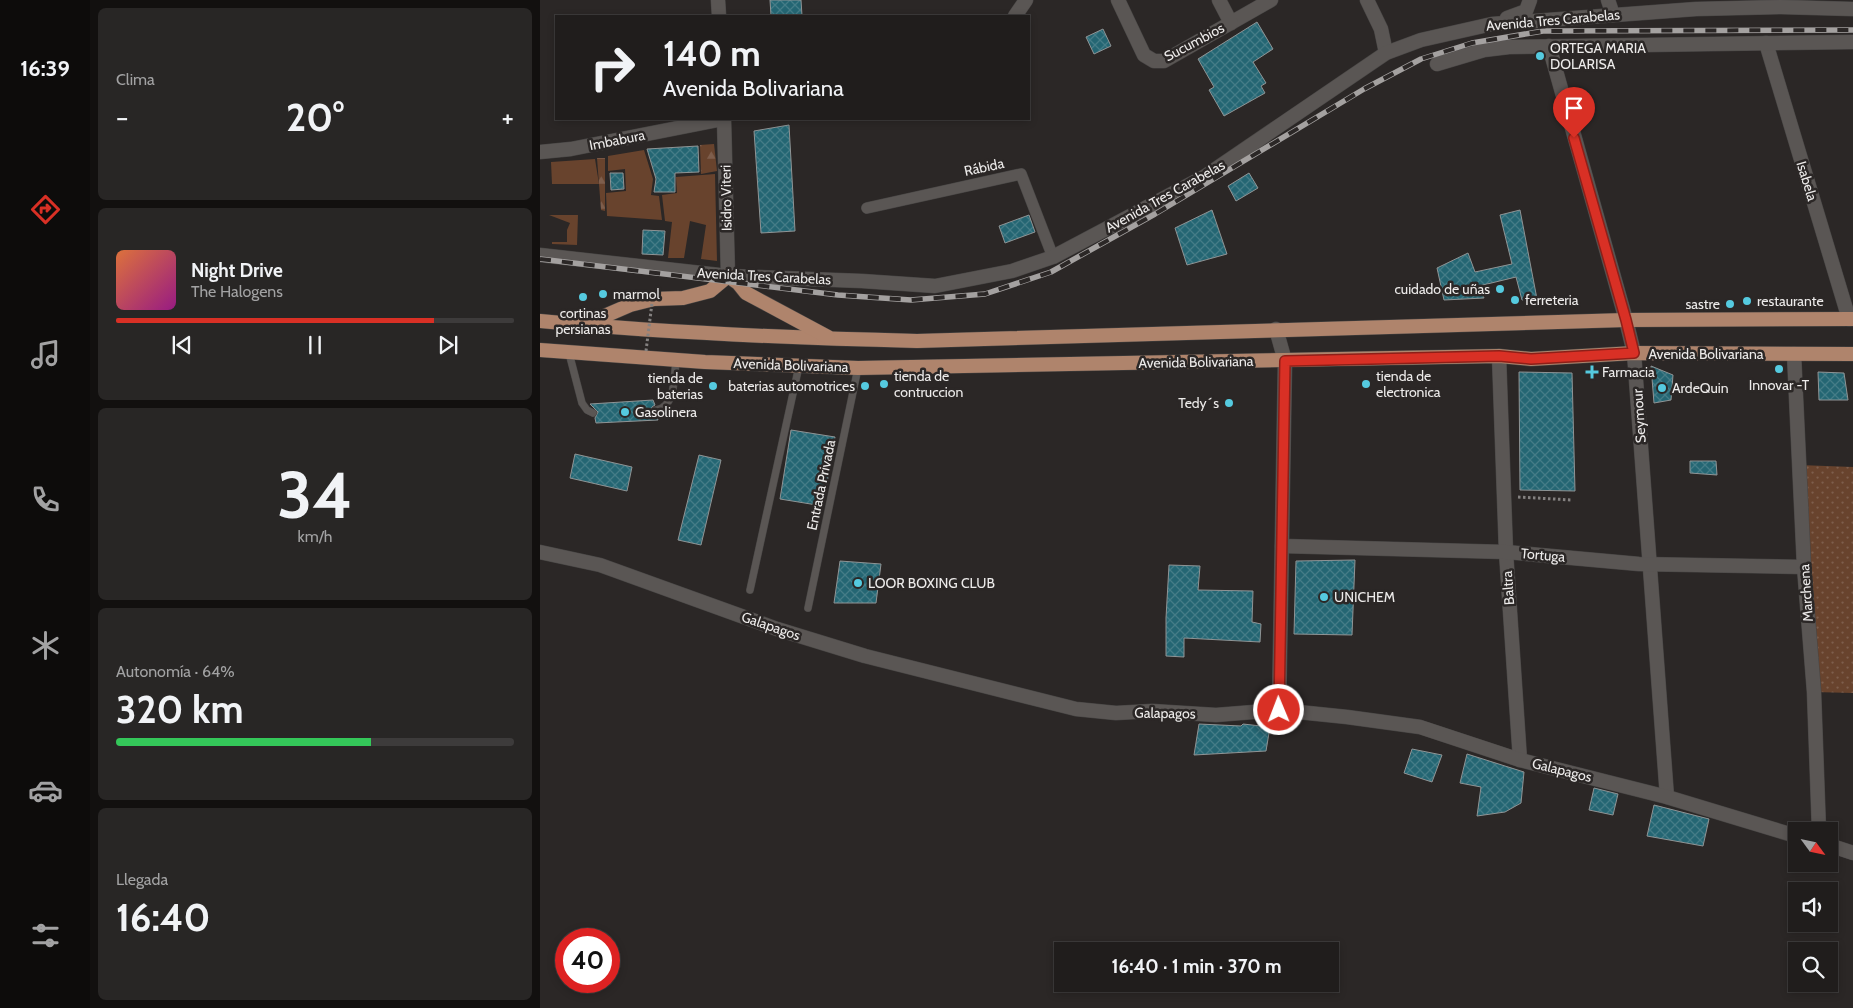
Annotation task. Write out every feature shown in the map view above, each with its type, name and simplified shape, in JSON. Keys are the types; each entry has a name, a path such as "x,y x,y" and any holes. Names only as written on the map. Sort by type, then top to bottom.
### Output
{"main road":[{"path":"583,325 630,306 654,299 683,298 710,291 728,276 738,283 746,293 834,339"},
{"name":"Avenida Bolivariana","path":"540,321 834,339 916,341 1626,320 1851,319"},
{"name":"Avenida Bolivariana","path":"540,350 676,360 858,368 1499,356 1531,359 1634,353 1853,354"}],"street":[{"path":"718,0 719,15"},
{"path":"1016,15 1026,0"},
{"name":"Sucumbios","path":"1118,0 1144,55 1154,61 1164,61 1271,0"},
{"path":"1219,0 1231,23"},
{"path":"1366,0 1380,29 1386,53"},
{"path":"1492,24 1526,11 1530,0"},
{"path":"1608,0 1612,15"},
{"name":"Avenida Tres Carabelas","path":"540,255 728,276 935,286 1012,270 1053,257 1204,177 1386,53 1421,40 1492,24 1612,15 1695,4 1817,5 1853,9"},
{"path":"1437,64 1484,50 1509,47 1853,42"},
{"name":"Isabela","path":"1766,43 1851,319"},
{"name":"Seymour","path":"1548,46 1634,353 1667,797"},
{"name":"Imbabura","path":"540,152 571,149 719,120"},
{"name":"Isidro Viteri","path":"724,120 728,276"},
{"name":"Rábida","path":"867,208 1021,174 1053,257"},
{"path":"1276,329 1285,361 1279,710"},
{"name":"Marchena","path":"1794,354 1804,567 1814,692 1819,822"},
{"name":"Baltra","path":"1499,356 1506,552 1520,760"},
{"name":"Tortuga","path":"1282,546 1506,552 1649,564 1804,567"},
{"name":"Galapagos","path":"540,552 600,565 776,629 866,656 1076,709 1116,713 1152,710 1216,715 1279,710 1420,727 1520,760 1667,797 1788,834"},
{"path":"540,559 563,556"},
{"path":"1838,848 1853,853"}],"lane":[{"path":"569,353 582,402 586,410 593,413"},
{"path":"656,410 665,406 672,395 676,360"},
{"path":"750,590 799,366"},
{"name":"Entrada Privada","path":"808,608 858,368"}],"path":[{"path":"646,351 652,304"},
{"path":"1505,496 1572,500"}],"green space":[{"path":"714,144 717,171 701,174 700,145"},
{"path":"644,150 653,179 651,195 659,196 662,220 607,216 606,193 626,191 625,169 608,171 608,156"},
{"path":"597,158 605,158 605,211 601,210"},
{"path":"595,159 599,184 552,184 551,162"},
{"path":"715,174 717,261 701,259 706,225 690,221 684,258 668,258 672,222 665,221 662,195 677,193 676,177"},
{"path":"549,215 578,215 577,245 552,244 552,242 567,242 567,230 570,223"},
{"path":"1799,465 1853,467 1853,693 1814,692"}],"building":[{"path":"770,0 801,0 802,15 771,15"},
{"path":"1257,22 1273,49 1253,62 1266,83 1261,86 1265,93 1224,116 1209,90 1214,87 1198,59"},
{"path":"1103,29 1111,46 1094,54 1086,37"},
{"path":"789,125 795,231 761,233 754,131"},
{"path":"698,146 699,172 675,173 675,192 654,192 656,179 647,149"},
{"path":"610,173 623,173 624,189 611,190"},
{"path":"1249,173 1258,188 1236,201 1228,186"},
{"path":"1212,210 1227,254 1187,265 1175,228"},
{"path":"1520,210 1537,299 1522,300 1516,277 1479,286 1484,298 1444,300 1437,268 1468,253 1475,272 1512,264 1500,215"},
{"path":"1029,215 1035,232 1005,243 999,226"},
{"path":"643,230 665,231 663,255 642,254"},
{"name":"ArdeQuin","path":"1651,366 1673,375 1671,400 1654,403"},
{"path":"1519,372 1572,373 1575,491 1520,490"},
{"path":"1818,372 1844,373 1848,400 1819,400"},
{"name":"Gasolinera","path":"653,400 655,405 651,411 657,415 658,420 596,423 595,418 598,412 590,404"},
{"path":"791,430 835,437 823,506 780,499"},
{"path":"575,454 632,467 627,491 570,478"},
{"path":"699,455 721,460 701,545 678,540"},
{"path":"1690,461 1716,461 1717,475 1690,473"},
{"name":"UNICHEM","path":"1355,560 1352,635 1294,634 1296,561"},
{"name":"LOOR BOXING CLUB","path":"840,561 881,564 876,603 834,603"},
{"path":"1169,565 1200,566 1198,590 1253,591 1252,622 1261,624 1260,642 1184,638 1184,657 1166,656"},
{"path":"1199,724 1241,726 1243,724 1270,727 1266,751 1194,755"},
{"path":"1412,749 1442,755 1432,782 1404,773"},
{"path":"1467,754 1524,772 1521,803 1505,812 1477,816 1481,787 1460,783"},
{"path":"1594,788 1618,794 1613,815 1589,810"},
{"path":"1654,805 1709,819 1703,846 1647,836"}],"railway":[{"path":"540,259 838,295 911,300 985,294 1051,272 1155,214 1364,89 1421,59 1472,43 1543,31 1853,30"}],"place":[{"name":"ORTEGA MARIA DOLARISA","path":"1540,56"},
{"name":"cuidado de uñas","path":"1500,289"},
{"name":"marmol","path":"603,294"},
{"name":"cortinas persianas","path":"583,297"},
{"name":"ferreteria","path":"1515,300"},
{"name":"restaurante","path":"1747,301"},
{"name":"sastre","path":"1730,304"},
{"name":"Innovar -T","path":"1779,369"},
{"name":"Farmacia","path":"1592,372"},
{"name":"tienda de contruccion","path":"884,384"},
{"name":"tienda de electronica","path":"1366,384"},
{"name":"tienda de baterias","path":"713,386"},
{"name":"baterias automotrices","path":"865,386"},
{"name":"ArdeQuin","path":"1662,388"},
{"name":"Tedy´s","path":"1229,403"},
{"name":"Gasolinera","path":"625,412"},
{"name":"LOOR BOXING CLUB","path":"858,583"},
{"name":"UNICHEM","path":"1324,597"}],"route":[{"path":"1279,710 1285,361 1499,356 1531,359 1634,353 1574,138"}]}
